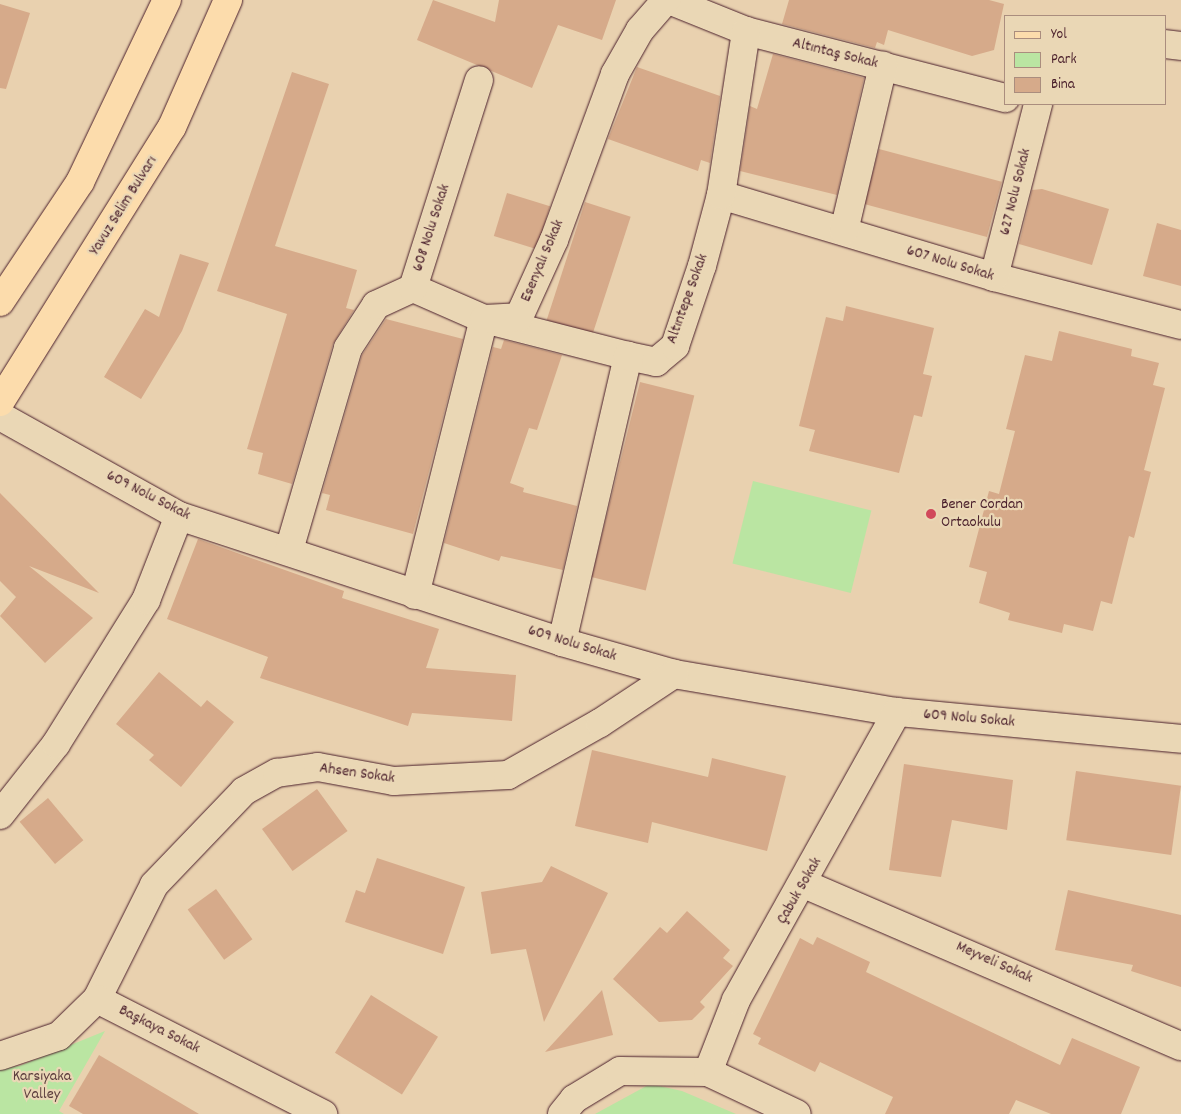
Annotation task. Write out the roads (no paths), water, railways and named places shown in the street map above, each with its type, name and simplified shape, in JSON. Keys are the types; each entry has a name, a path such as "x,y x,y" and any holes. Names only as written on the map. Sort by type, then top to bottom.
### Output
{"main road":[{"path":"0,302 80,182 167,0"},
{"name":"Yavuz Selim Bulvarı","path":"0,402 172,127 228,0"}],"street":[{"name":"Altıntaş Sokak","path":"668,0 746,31 1004,98"},
{"name":"Esenyalı Sokak","path":"484,319 519,317 554,240 615,74 640,30 668,0"},
{"name":"Altıntepe Sokak","path":"628,356 656,362 675,346 721,195 746,31"},
{"path":"1166,44 1181,46"},
{"path":"844,231 884,66"},
{"name":"608 Nolu Sokak","path":"289,550 348,348 376,305 413,288 479,80"},
{"name":"627 Nolu Sokak","path":"994,277 1034,105"},
{"name":"607 Nolu Sokak","path":"721,195 994,277 1181,325"},
{"path":"413,288 484,319 628,356 562,642"},
{"path":"415,595 484,319"},
{"name":"609 Nolu Sokak","path":"0,416 179,516 289,550 415,595 562,642 674,674 897,712 1181,739"},
{"path":"0,815 56,744 146,600 179,516"},
{"name":"Ahsen Sokak","path":"98,999 154,885 244,791 277,773 318,767 394,781 508,774 600,723 674,674"},
{"name":"Çabuk Sokak","path":"708,1072 736,1000 804,884 897,712"},
{"name":"Meyveli Sokak","path":"804,884 1181,1046"},
{"path":"0,1056 59,1036 98,999"},
{"name":"Başkaya Sokak","path":"98,999 323,1114"},
{"path":"562,1114 574,1100 620,1071 708,1072 797,1114"}],"place":[{"name":"Bener Cordan Ortaokulu","path":"931,514"}],"park label":[{"name":"Karsiyaka Valley","path":"42,1086"}]}
